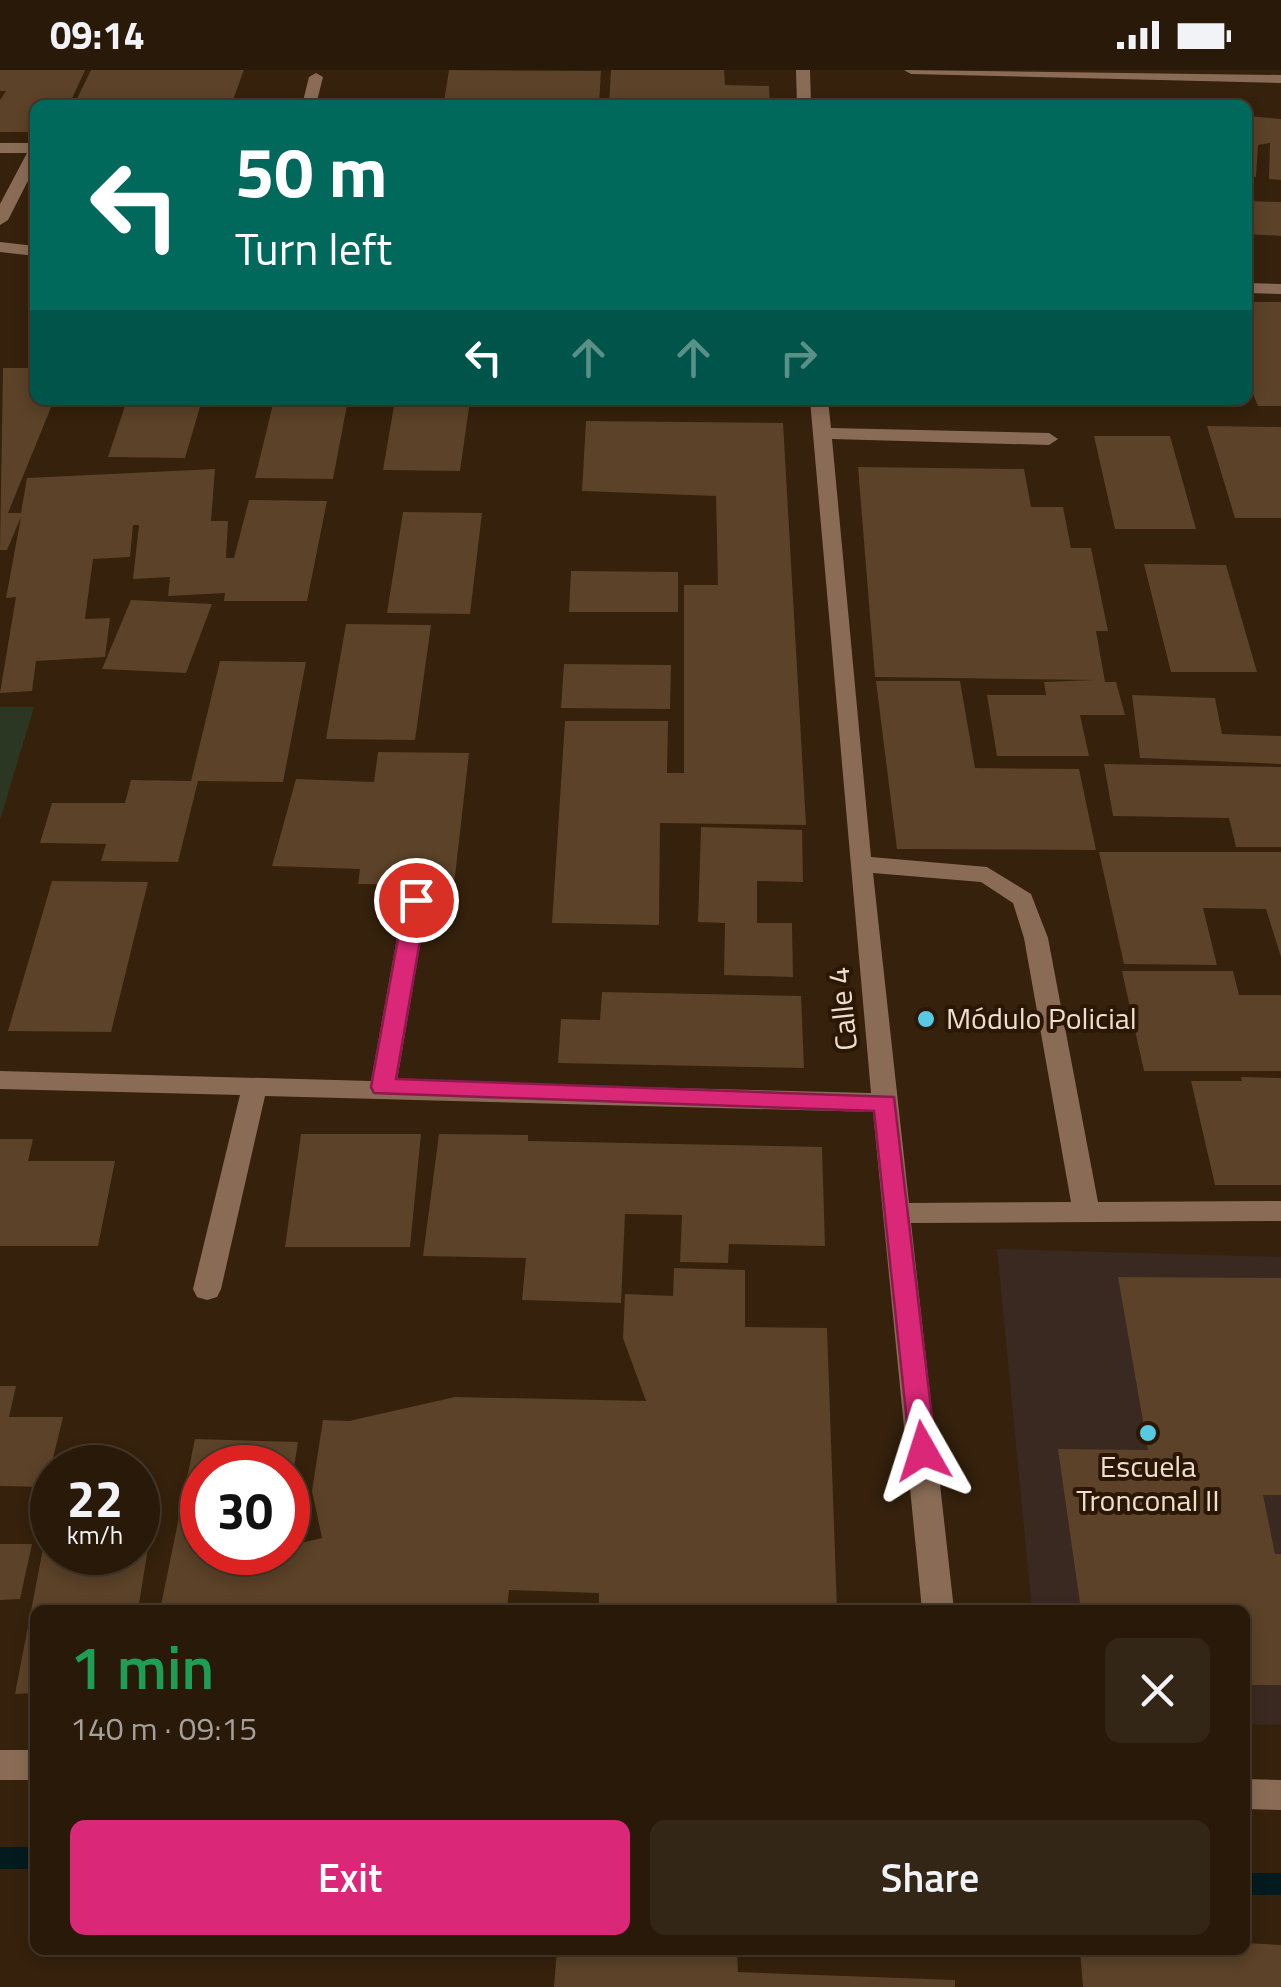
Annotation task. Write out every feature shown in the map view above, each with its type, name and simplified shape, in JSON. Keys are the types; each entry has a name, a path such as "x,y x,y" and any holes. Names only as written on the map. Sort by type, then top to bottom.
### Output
{"street":[{"path":"803,70 804,100"},
{"path":"911,70 1281,79"},
{"path":"309,100 316,78"},
{"path":"0,148 30,150"},
{"path":"0,220 30,160"},
{"path":"0,247 30,251"},
{"path":"1252,288 1281,289"},
{"name":"Calle 4","path":"819,405 860,864 900,1213 938,1605"},
{"path":"820,433 1049,439"},
{"path":"860,864 987,875 1023,899 1036,938 1086,1210"},
{"path":"382,1087 416,900"},
{"path":"0,1080 885,1102"},
{"path":"207,1289 255,1085"},
{"path":"900,1213 1281,1212"},
{"path":"0,1764 30,1765"},
{"path":"1250,1794 1281,1794"}],"shaded area":[{"name":"Escuela Tronconal II","path":"997,1249 1281,1257 1281,1725 1250,1724 1250,1605 1032,1605"}],"green space":[{"path":"0,707 34,707 0,820"}],"building":[{"path":"0,70 85,70 71,100 30,100 30,132 0,132 0,100 6,91 0,91"},
{"path":"91,70 244,70 233,100 76,100"},
{"path":"449,70 601,71 599,100 444,100"},
{"path":"611,70 724,70 725,85 769,86 770,100 609,100"},
{"path":"1252,116 1281,119 1281,180 1269,179 1270,143 1258,145 1256,177 1252,176"},
{"path":"1252,201 1281,202 1281,236 1252,234"},
{"path":"1252,302 1281,302 1281,406 1258,406 1252,392"},
{"path":"3,368 30,368 30,405 52,405 8,513 21,513 27,478 215,469 211,521 228,521 226,558 234,558 249,500 327,501 307,601 224,601 225,593 168,596 170,577 133,579 139,525 133,525 130,557 93,559 85,619 110,618 105,657 36,661 32,691 0,693 16,597 6,598 21,517 7,550 0,550"},
{"path":"125,405 201,405 185,458 108,457"},
{"path":"273,405 347,405 333,479 255,478"},
{"path":"394,405 469,405 460,471 383,470"},
{"path":"847,405 928,405 928,407"},
{"path":"586,421 783,423 806,825 660,823 659,925 552,923 565,721 668,721 667,773 684,773 684,585 718,585 716,496 582,491"},
{"path":"1207,426 1281,427 1281,518 1235,518"},
{"path":"1094,436 1170,436 1196,529 1115,529"},
{"path":"858,467 1024,469 1031,507 1063,507 1071,548 1091,548 1108,631 1096,631 1105,682 1116,682 1125,715 1080,715 1089,756 997,756 987,695 1046,695 1044,682 1094,680 875,677"},
{"path":"403,512 482,513 470,614 387,613"},
{"path":"1144,564 1226,565 1257,672 1171,672"},
{"path":"571,571 678,572 678,612 569,612"},
{"path":"131,600 212,604 186,673 102,669"},
{"path":"346,624 431,625 415,740 326,739"},
{"path":"220,661 306,662 283,782 198,781 178,862 101,861 106,844 40,843 52,803 125,803 131,780 191,781"},
{"path":"564,664 671,665 670,709 561,708"},
{"path":"876,681 960,681 975,768 1079,769 1096,850 897,849"},
{"path":"1132,695 1215,698 1222,734 1281,736 1281,764 1140,758"},
{"path":"378,752 469,753 454,885 358,884 360,869 272,866 296,779 374,782"},
{"path":"1104,764 1281,767 1281,847 1236,847 1229,818 1113,816"},
{"path":"701,827 802,830 803,882 757,881 757,923 792,923 793,977 724,975 725,923 698,922"},
{"path":"1099,852 1281,852 1281,957 1266,909 1203,908 1217,965 1124,964"},
{"path":"52,881 148,882 111,1032 8,1031"},
{"path":"1122,971 1233,971 1239,995 1281,995 1281,1071 1144,1071"},
{"path":"602,992 801,996 804,1068 558,1063 561,1019 600,1020"},
{"path":"1241,1077 1281,1078 1281,1185 1215,1185 1191,1081 1242,1081"},
{"path":"301,1134 421,1134 410,1247 285,1247"},
{"path":"439,1134 528,1135 528,1141 822,1147 825,1246 729,1244 728,1263 680,1262 682,1215 625,1214 621,1303 522,1300 526,1258 423,1256"},
{"path":"0,1139 33,1139 28,1161 115,1161 98,1246 0,1246"},
{"path":"674,1268 745,1270 745,1327 827,1328 837,1605 599,1605 599,1593 509,1590 508,1605 161,1605 180,1512 180,1575 310,1575 310,1541 322,1538 312,1491 323,1420 349,1421 455,1397 646,1401 623,1338 625,1294 673,1296"},
{"name":"Escuela Tronconal II","path":"1118,1277 1281,1278 1281,1495 1263,1495 1275,1554 1281,1554 1281,1685 1250,1685 1250,1605 1080,1605 1058,1449 1148,1450"},
{"path":"0,1386 16,1386 9,1417 63,1417 56,1445 30,1445 30,1487 0,1486"},
{"path":"195,1439 298,1442 298,1445 194,1445"},
{"path":"0,1544 30,1544 20,1599 0,1600"},
{"path":"38,1575 144,1575 139,1605 32,1605"},
{"path":"30,1616 30,1693 15,1694"},
{"path":"1250,1943 1281,1945 1281,1987 1083,1987 1080,1955 1250,1955"},
{"path":"557,1955 737,1955 738,1972 955,1980 955,1987 554,1987"}],"waterway":[{"path":"0,1858 30,1858"},
{"path":"1250,1884 1281,1884"}],"place":[{"name":"Módulo Policial","path":"926,1019"},
{"name":"Escuela Tronconal II","path":"1148,1433"}],"route":[{"path":"416,900 382,1087 885,1102 923,1451"}]}
